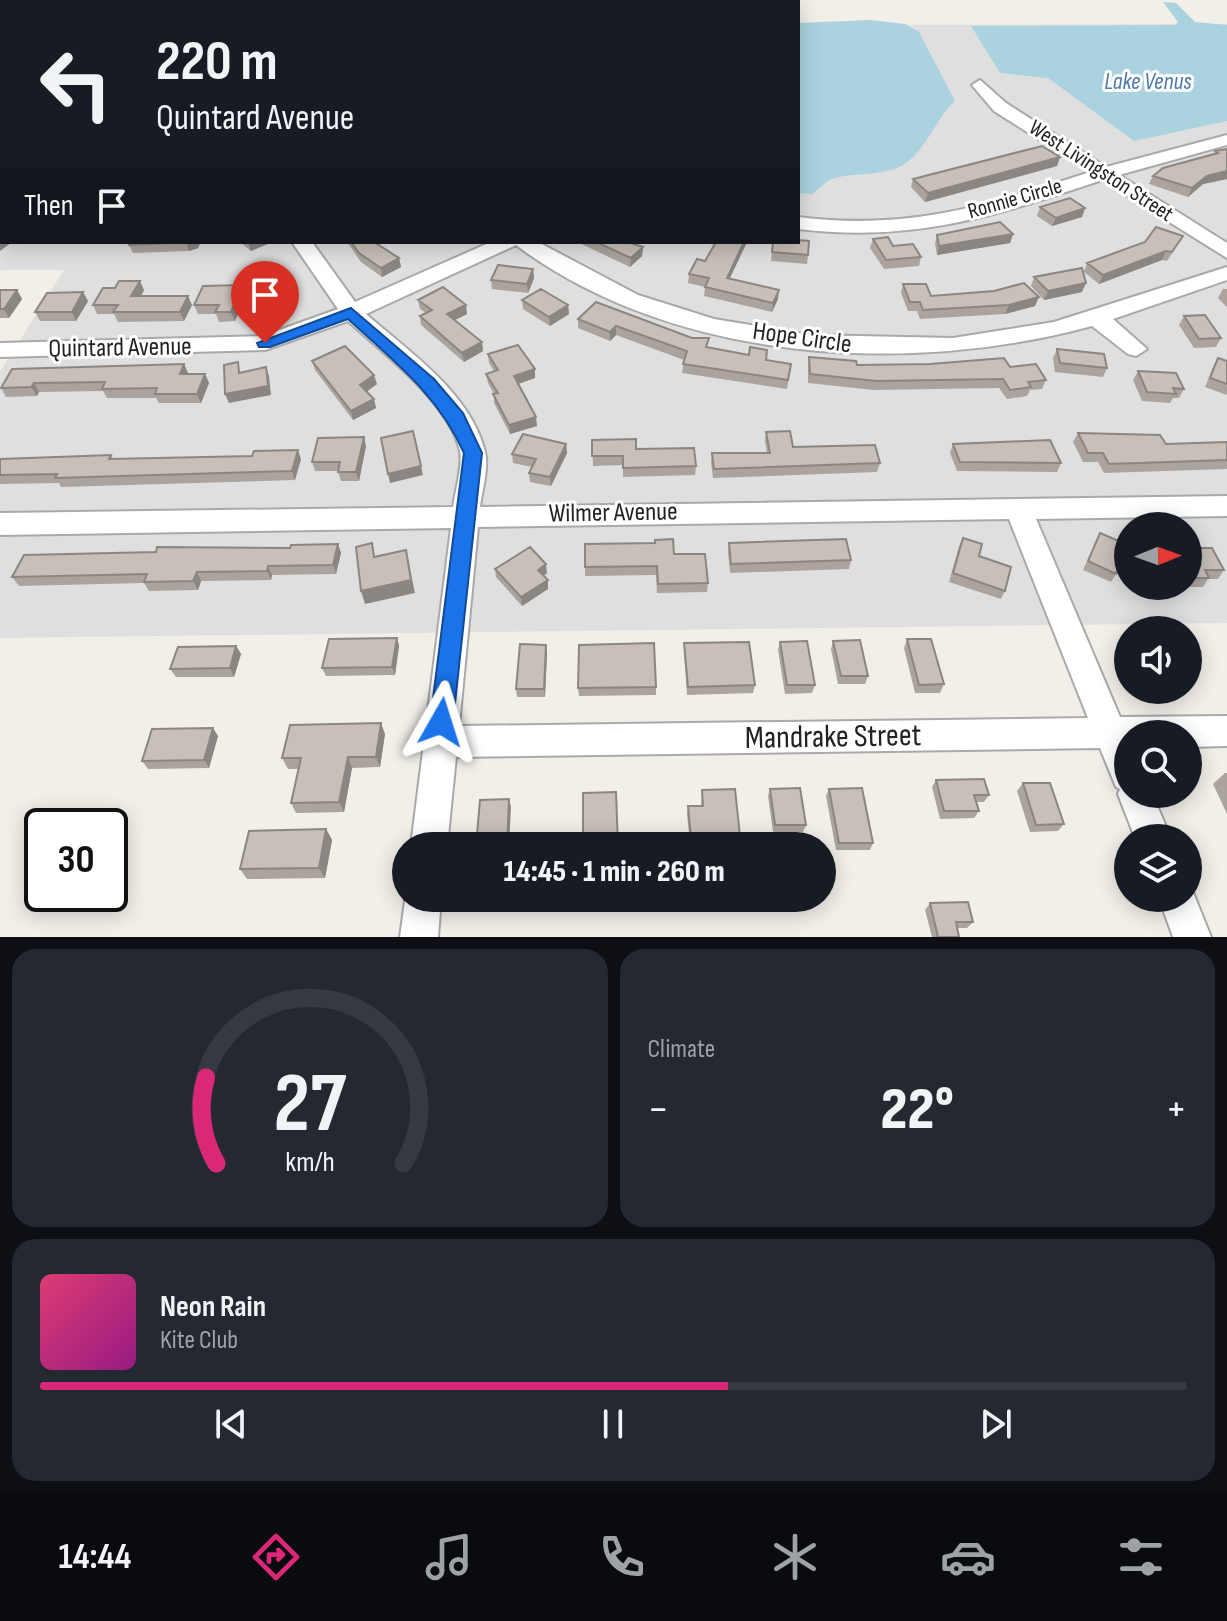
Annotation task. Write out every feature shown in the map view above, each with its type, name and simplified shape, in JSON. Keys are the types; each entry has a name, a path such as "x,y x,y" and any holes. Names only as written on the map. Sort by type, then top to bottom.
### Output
{"street":[{"name":"West Livingston Street","path":"1009,94 985,92 1227,252"},
{"name":"Ronnie Circle","path":"800,223 880,228 942,220 1227,140"},
{"path":"303,244 351,312 429,383 457,417 473,453 430,832"},
{"name":"Quintard Avenue","path":"0,350 265,343 351,312 504,244"},
{"name":"Hope Circle","path":"528,244 631,300 697,320 778,337 874,348 993,341 1097,318 1227,273"},
{"path":"1097,318 1136,349"},
{"name":"Wilmer Avenue","path":"0,524 1227,506"},
{"path":"1018,508 1114,741"},
{"name":"Mandrake Street","path":"439,742 1227,731"},
{"path":"419,937 422,912"},
{"path":"1182,912 1192,937"}],"shaded area":[{"path":"1227,24 1227,623 1202,623 1202,616 1114,616 1114,624 0,638 0,372 64,270 0,270 0,244 800,244 800,25"}],"water":[{"name":"Lake Venus","path":"1163,2 1176,3 1195,22 1227,25 1227,121 1134,141 1048,78 1000,73 971,26 1175,25 1178,22"},
{"path":"870,20 905,24 919,32 955,101 923,146 908,161 882,172 839,177 829,180 812,194 800,193 800,23"}],"building":[{"path":"1042,146 1060,157 928,193 913,179"},
{"path":"1227,149 1227,171 1207,176 1192,188 1153,176 1163,168"},
{"path":"1070,198 1085,208 1056,218 1040,207"},
{"path":"1000,222 1013,234 939,246 937,235"},
{"path":"1156,227 1183,236 1172,252 1166,251 1103,275 1087,263 1145,242"},
{"path":"888,237 893,246 913,244 921,257 886,260 873,239"},
{"path":"809,241 808,255 772,252 773,244"},
{"path":"352,244 377,244 399,258 381,268 359,253"},
{"path":"600,244 643,247 631,258"},
{"path":"715,244 743,244 727,278 779,290 773,303 705,287 709,278 689,274 697,259 705,261"},
{"path":"498,265 533,269 527,284 491,280"},
{"path":"1082,268 1086,283 1048,291 1034,277"},
{"path":"119,281 140,281 131,296 188,296 180,312 113,312 118,305 93,305 103,288 115,288"},
{"path":"1024,283 1039,297 1009,305 923,310 920,302 910,302 903,284 926,284 931,296 994,291"},
{"path":"242,285 231,312 215,312 219,305 194,305 203,286"},
{"path":"443,287 466,305 447,314 482,342 462,353 420,316 432,310 418,300"},
{"path":"541,289 568,305 549,317 522,300"},
{"path":"0,290 17,290 4,309 0,309"},
{"path":"83,292 72,312 35,312 47,293"},
{"path":"596,302 692,338 709,338 706,347 749,355 750,347 767,350 766,360 791,364 788,380 683,364 687,351 616,326 610,332 578,319"},
{"path":"1205,315 1221,338 1199,339 1184,316"},
{"path":"518,345 535,369 514,376 536,417 509,425 493,394 498,393 486,374 498,370 488,354"},
{"path":"345,346 374,375 360,385 374,399 351,411 312,361"},
{"path":"1057,349 1104,354 1107,368 1060,363"},
{"path":"809,357 856,361 857,365 930,364 1004,358 1010,367 1036,364 1046,380 1028,382 1031,387 1010,390 1003,379 876,381 810,374"},
{"path":"1218,358 1227,361 1227,384 1210,378"},
{"path":"238,362 239,373 266,367 268,386 225,394 224,365"},
{"path":"184,364 180,374 205,374 197,394 155,394 157,388 102,389 105,382 34,383 31,387 1,388 12,369"},
{"path":"1138,371 1176,373 1184,389 1173,388 1176,394 1147,392"},
{"path":"413,431 421,466 388,474 381,438"},
{"path":"790,431 793,447 875,445 880,463 714,469 712,453 770,453 766,432"},
{"path":"1078,433 1160,435 1166,444 1227,442 1227,460 1109,464 1103,453 1088,453"},
{"path":"523,434 566,444 550,477 529,473 536,459 512,454"},
{"path":"364,437 356,472 338,472 340,462 312,462 318,438"},
{"path":"636,439 636,449 694,448 696,466 623,468 623,456 592,456 592,440"},
{"path":"1050,440 1061,463 960,462 953,444"},
{"path":"298,450 292,471 55,478 57,474 0,475 0,459 111,455 109,459 252,456 254,451"},
{"path":"1100,533 1114,539 1114,573 1088,561"},
{"path":"963,538 982,544 979,556 1011,567 1005,591 953,573"},
{"path":"673,539 674,554 705,554 708,583 658,584 657,566 585,567 585,544 655,543 655,540"},
{"path":"846,539 851,560 731,564 729,543"},
{"path":"372,543 374,557 406,550 411,580 361,591 356,547"},
{"path":"338,544 333,565 268,566 267,571 197,572 193,581 144,582 147,574 12,577 24,555 156,552 157,547 290,548 291,545"},
{"path":"530,547 546,564 538,570 548,580 521,597 495,569"},
{"path":"1202,548 1212,548 1224,570 1205,570 1209,578 1202,578"},
{"path":"397,638 392,667 322,668 329,639"},
{"path":"907,639 931,639 944,684 919,685"},
{"path":"860,640 868,676 841,676 833,641"},
{"path":"807,641 815,685 787,685 780,642"},
{"path":"749,642 755,685 688,687 684,643"},
{"path":"654,643 656,687 578,688 579,645"},
{"path":"520,644 546,645 544,689 516,689"},
{"path":"236,646 230,668 170,669 178,647"},
{"path":"381,723 376,757 348,757 339,802 291,803 301,758 282,758 290,725"},
{"path":"213,728 204,760 142,761 152,729"},
{"path":"984,779 989,795 974,795 979,811 944,811 936,780"},
{"path":"1023,783 1050,783 1064,824 1036,825"},
{"path":"800,788 806,825 775,825 770,789"},
{"path":"862,788 873,843 839,843 829,789"},
{"path":"735,789 740,832 691,832 688,806 703,806 702,790"},
{"path":"616,792 617,832 583,832 583,793"},
{"path":"509,799 508,832 477,832 480,800"},
{"path":"326,829 319,868 240,869 249,831"},
{"path":"968,902 973,922 956,922 959,937 938,937 930,903"}],"route":[{"path":"265,343 351,312 429,383 457,417 473,453 441,722"}]}
